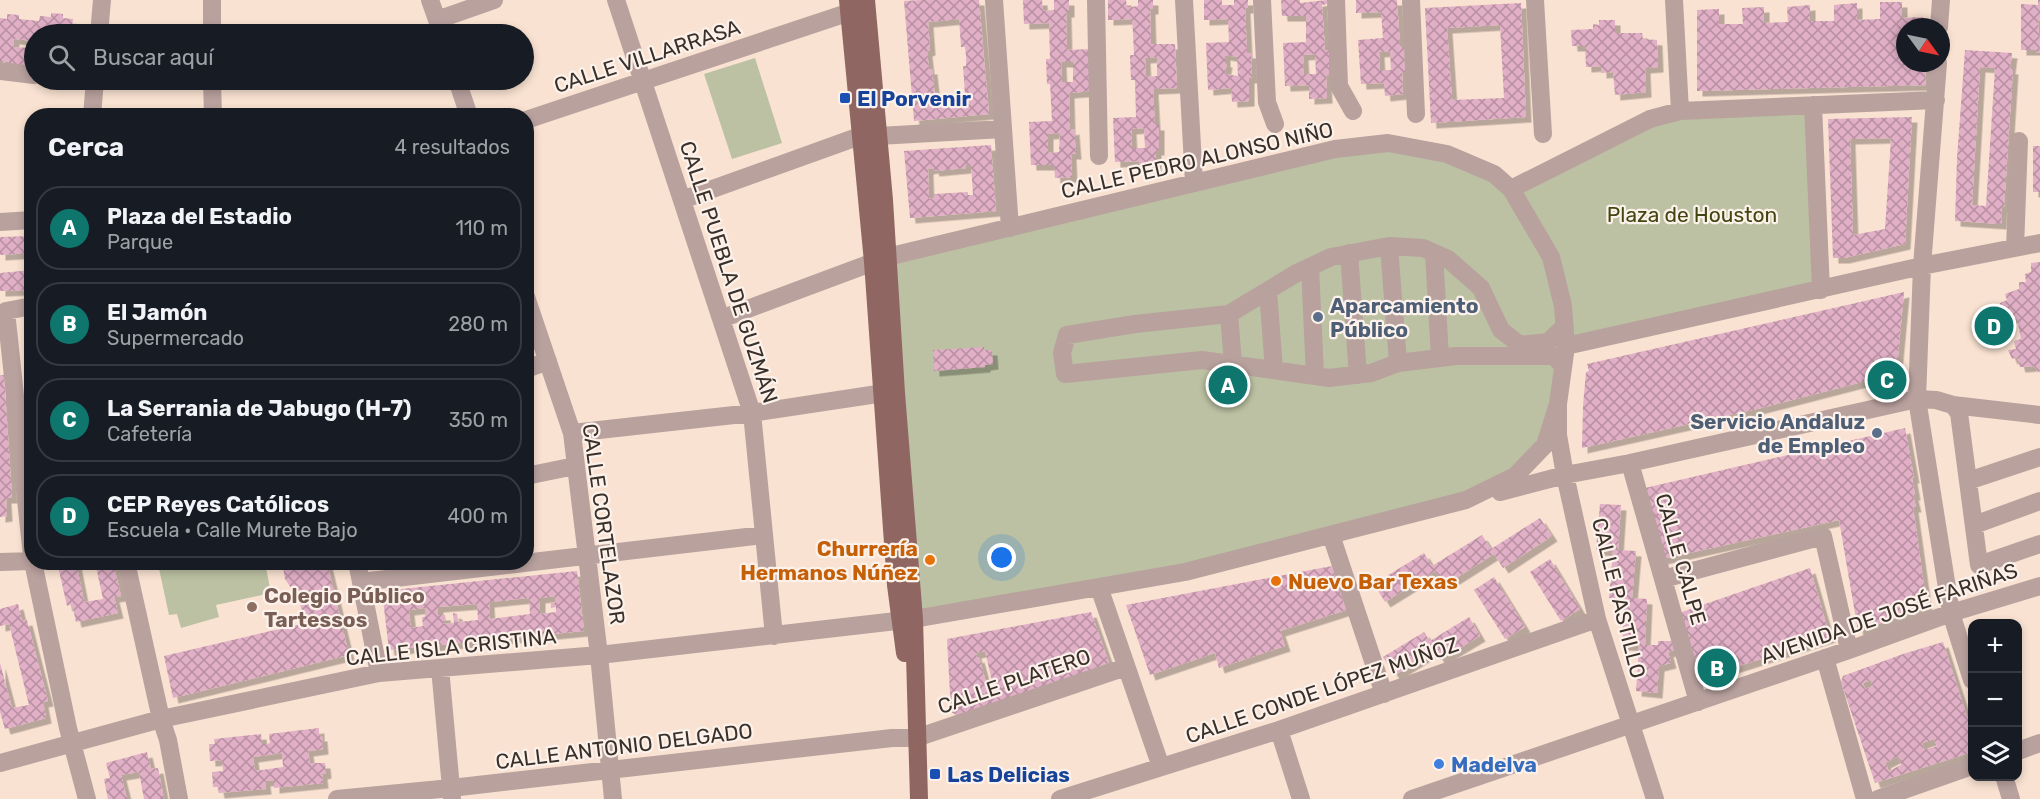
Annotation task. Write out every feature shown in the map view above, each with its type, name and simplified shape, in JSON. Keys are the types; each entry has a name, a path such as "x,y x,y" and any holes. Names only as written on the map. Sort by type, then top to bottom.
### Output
{"main road":[{"path":"866,0 869,136"},
{"path":"849,6 869,136 880,260 908,620 919,799"},
{"path":"880,260 884,393 896,585 908,620"}],"street":[{"path":"100,24 102,0"},
{"path":"212,0 212,24"},
{"path":"430,0 438,24"},
{"path":"445,24 494,0"},
{"name":"CALLE PUEBLA DE GUZMÁN","path":"616,0 752,413 774,636"},
{"path":"994,0 1010,228"},
{"path":"1096,0 1099,156"},
{"path":"1184,0 1194,183"},
{"path":"1262,0 1267,102 1275,124"},
{"path":"1336,0 1338,86 1353,111"},
{"path":"1411,0 1416,114"},
{"path":"1535,0 1543,134"},
{"path":"1674,0 1680,111"},
{"path":"1940,18 1941,0"},
{"name":"CALLE VILLARRASA","path":"534,117 849,6"},
{"path":"0,71 24,74"},
{"path":"1938,72 1922,266 1917,399 1951,613 1970,673"},
{"path":"91,90 92,108"},
{"path":"212,90 213,108"},
{"path":"460,90 466,108"},
{"path":"1466,500 1515,476 1545,445 1558,404 1566,346 1563,306 1551,257 1511,189 1650,119 1680,111 1936,100"},
{"path":"1813,105 1821,290"},
{"path":"682,200 869,136 1003,129"},
{"path":"2014,248 2019,141"},
{"name":"CALLE PEDRO ALONSO NIÑO","path":"721,319 880,260 1335,149 1388,143 1447,154 1494,174 1511,189"},
{"path":"0,222 24,220"},
{"path":"1566,346 1922,266 2040,243"},
{"path":"1563,366 1554,356 1456,356 1398,363 1371,373 1329,378 1202,360 1065,374 1062,353 1067,335 1135,324 1229,314 1331,257 1389,246 1423,248 1448,259 1481,288 1501,330 1520,345 1548,342 1564,327"},
{"path":"1389,246 1398,363"},
{"path":"1348,253 1358,375"},
{"path":"1434,253 1440,358"},
{"path":"1310,267 1315,376"},
{"path":"1268,291 1274,370"},
{"path":"24,308 3,314 24,460"},
{"path":"1229,314 1233,364"},
{"name":"CALLE CORTELAZOR","path":"534,320 572,433 599,655 613,799"},
{"path":"534,366 548,361"},
{"path":"572,433 752,413 884,393"},
{"path":"1466,500 1565,475 1630,463 1917,399 2040,415"},
{"name":"CALLE PASTILLO","path":"1558,404 1558,435 1565,475 1598,619 1655,799"},
{"path":"1953,405 1959,413 1979,565 2040,544"},
{"path":"1968,481 2040,457"},
{"name":"CALLE CALPE","path":"1630,463 1698,702"},
{"path":"534,474 575,466"},
{"name":"CALLE ISLA CRISTINA","path":"0,763 161,719 379,674 599,655 908,620 1185,572 1466,500"},
{"path":"1974,525 2040,501"},
{"path":"534,561 764,535"},
{"path":"1331,536 1384,694"},
{"path":"1663,579 1823,536 1849,650"},
{"path":"0,562 24,562"},
{"path":"34,570 72,743 87,799"},
{"path":"128,570 161,719 168,740 179,799"},
{"path":"359,570 379,674"},
{"path":"361,582 461,570"},
{"name":"AVENIDA DE JOSÉ FARIÑAS","path":"1412,799 1951,613 2040,586"},
{"path":"1099,587 1161,767"},
{"name":"CALLE CONDE LÓPEZ MUÑOZ","path":"1060,799 1279,730 1598,619"},
{"path":"1824,658 1865,799"},
{"name":"CALLE PLATERO","path":"916,738 1126,667"},
{"path":"440,668 452,794"},
{"path":"1279,730 1301,799"},
{"name":"CALLE ANTONIO DELGADO","path":"337,799 452,794 609,770 892,738 916,738"},
{"path":"2022,750 2040,743"},
{"path":"1878,799 1968,767"},
{"path":"2005,781 2012,799"}],"green space":[{"path":"755,58 782,143 732,159 704,74"},
{"name":"Plaza de Houston","path":"1813,105 1821,290 1566,346 1545,445 1515,476 1331,535 914,619 887,257 1335,149 1447,154 1511,189 1650,119"},
{"path":"159,570 266,570 271,593 216,605 219,617 181,628 177,614 169,615"}],"building":[{"path":"979,0 989,114 914,121 904,1","holes":["959,19 961,47 965,47 966,56 966,66 963,66 965,94 935,97 932,69 929,69 927,51 930,50 928,22"]},
{"path":"1023,0 1042,0 1043,11 1054,10 1054,0 1069,0 1069,12 1066,12 1067,50 1091,49 1093,91 1069,93 1070,130 1074,129 1076,154 1071,154 1072,177 1055,178 1054,165 1031,165 1029,122 1052,121 1046,59 1050,59 1049,23 1024,24","holes":["1061,62 1073,62 1073,82 1062,82","1060,133 1059,152 1048,153 1048,134"]},
{"path":"1108,0 1126,0 1127,7 1131,7 1138,6 1138,0 1153,0 1153,9 1150,9 1151,44 1175,44 1177,88 1153,89 1155,125 1159,125 1156,173 1139,174 1139,161 1115,162 1113,118 1136,117 1135,80 1131,80 1130,55 1134,55 1133,33 1132,19 1108,20","holes":["1157,57 1157,76 1146,77 1145,58","1144,128 1145,148 1132,148 1131,129"]},
{"path":"1204,0 1222,0 1222,5 1234,5 1234,0 1248,0 1248,8 1245,8 1247,53 1251,53 1252,78 1249,78 1249,101 1232,102 1231,88 1208,90 1206,43 1229,42 1228,19 1204,20","holes":["1225,55 1237,57 1238,76 1225,74 1227,62 1225,62"]},
{"path":"1281,0 1300,0 1300,3 1327,0 1327,4 1322,5 1325,50 1329,50 1329,75 1326,76 1327,98 1309,99 1309,85 1285,86 1283,43 1306,42 1306,16 1282,16","holes":["1315,54 1316,74 1304,74 1303,55"]},
{"path":"1356,0 1397,0 1400,47 1404,46 1403,94 1385,96 1384,83 1361,84 1358,40 1383,38 1381,12 1356,13","holes":["1390,51 1391,70 1380,70 1379,52"]},
{"path":"2038,0 2040,0 2040,20 2038,21 2040,53 2036,50 2021,50 2021,4 2038,5"},
{"path":"1880,2 1902,2 1902,18 1896,18 1896,72 1925,72 1926,85 1697,91 1697,10 1719,9 1719,24 1743,24 1742,8 1764,7 1764,23 1788,22 1787,7 1810,5 1810,21 1834,21 1834,5 1857,3 1857,20 1880,19"},
{"path":"1521,3 1526,117 1431,123 1425,8","holes":["1500,25 1504,98 1452,100 1447,28"]},
{"path":"51,13 63,14 63,18 73,19 72,24 24,24 24,40 14,39 13,47 24,48 24,69 8,70 9,62 0,62 0,18 7,19 7,14 19,15 19,19 39,21 40,16 51,17"},
{"path":"1599,20 1615,20 1615,33 1642,33 1643,39 1657,40 1658,67 1645,68 1646,92 1615,95 1613,72 1601,73 1601,66 1586,67 1585,46 1572,46 1571,30 1593,29 1593,24 1599,25"},
{"path":"1965,50 2012,53 2010,69 2013,69 2001,224 1955,221","holes":["1980,67 1995,68 1986,206 1972,205"]},
{"path":"1912,117 1905,244 1844,258 1833,258 1828,119","holes":["1891,138 1885,229 1853,235 1850,139"]},
{"path":"991,145 996,211 910,218 904,151","holes":["966,165 971,165 973,195 968,195 968,192 934,194 934,198 929,199 928,169 933,168 934,171 966,168"]},
{"path":"2033,146 2040,146 2040,192 2033,192"},
{"path":"24,236 24,254 0,255 0,237"},
{"path":"2040,262 2040,371 2038,372 2034,366 2020,367 2017,357 2012,359 2008,350 2016,349 2014,341 2021,339 2017,319 2011,318 2009,314 2001,313 2000,303 2007,300 2005,294 2019,289 2019,282 2026,282 2025,274 2031,272 2031,263"},
{"path":"24,271 24,290 0,291 0,273"},
{"path":"1904,292 1897,366 1892,367 1893,374 1761,408 1582,448 1586,372 1589,371 1587,364"},
{"path":"984,347 984,350 992,350 993,364 985,365 985,367 934,371 933,350"},
{"path":"0,375 4,375 12,498 6,498 7,516 0,517"},
{"path":"1905,428 1914,478 1912,478 1915,495 1913,495 1916,507 1913,507 1927,607 1858,631 1839,520 1662,559 1645,488"},
{"path":"1600,504 1621,505 1618,550 1636,551 1632,598 1647,599 1645,645 1658,645 1658,641 1676,641 1677,649 1668,652 1671,663 1659,666 1657,693 1636,691 1639,646 1622,645 1625,599 1609,598 1613,551 1596,550"},
{"path":"1540,518 1552,536 1503,568 1494,554 1445,585 1435,571 1385,602 1374,584 1424,553 1432,566 1482,535 1491,549"},
{"path":"1550,559 1580,609 1561,621 1530,572"},
{"path":"1332,566 1346,610 1280,631 1285,646 1219,668 1215,653 1150,675 1126,605"},
{"path":"1810,568 1830,637 1701,678 1679,613"},
{"path":"59,570 78,570 84,602 103,599 97,570 115,570 121,596 114,597 118,613 76,622 72,604 67,606"},
{"path":"283,570 329,570 349,655 173,698 164,656 305,623 299,600 285,579"},
{"path":"577,571 584,631 389,650 382,591","holes":["555,596 555,603 551,603 551,608 556,607 556,612 540,614 540,598","529,598 530,614 490,619 489,602","477,604 478,620 458,622 457,614 453,613 454,623 443,624 443,620 446,620 445,615 438,615 438,607","425,608 425,617 422,617 423,626 411,628 409,610"]},
{"path":"1494,577 1525,627 1505,639 1474,590"},
{"path":"18,604 22,621 27,620 48,701 43,702 46,718 5,729 0,712 0,663 12,708 29,705 9,624 0,626 0,609"},
{"path":"1091,612 1109,663 960,717 951,712 947,639","holes":["985,651 992,681 986,682 976,653"]},
{"path":"1469,617 1480,636 1440,660 1435,650 1395,675 1383,657 1424,632 1430,641"},
{"path":"1943,642 1968,720 1968,753 1875,783 1841,682 1843,676","holes":["1871,680 1873,686 1865,689 1863,683","1934,739 1937,746 1924,750 1922,743","1899,756 1901,765 1889,771 1885,763"]},
{"path":"319,728 323,749 308,751 310,763 325,763 326,773 322,774 323,783 274,788 274,780 265,781 266,789 219,793 218,787 213,787 212,772 223,771 222,760 210,761 209,744 215,744 214,739 261,734 262,744 267,744 270,743 269,734","holes":["282,753 283,767 255,771 253,757"]},
{"path":"147,752 151,769 158,768 164,799 144,799 139,772 121,775 127,799 108,799 104,779 110,778 106,763"}],"place":[{"name":"El Porvenir","path":"845,98"},
{"name":"Aparcamiento Público","path":"1318,317"},
{"name":"CEP Reyes Católicos","path":"1994,326"},
{"name":"La Serrania de Jabugo (H-7)","path":"1887,380"},
{"name":"Plaza del Estadio","path":"1228,385"},
{"name":"Servicio Andaluz de Empleo","path":"1877,433"},
{"name":"Churrería Hermanos Núñez","path":"930,560"},
{"name":"Nuevo Bar Texas","path":"1276,581"},
{"name":"Colegio Público Tartessos","path":"252,607"},
{"name":"El Jamón","path":"1717,668"},
{"name":"Madelva","path":"1439,764"},
{"name":"Las Delicias","path":"935,774"}]}
